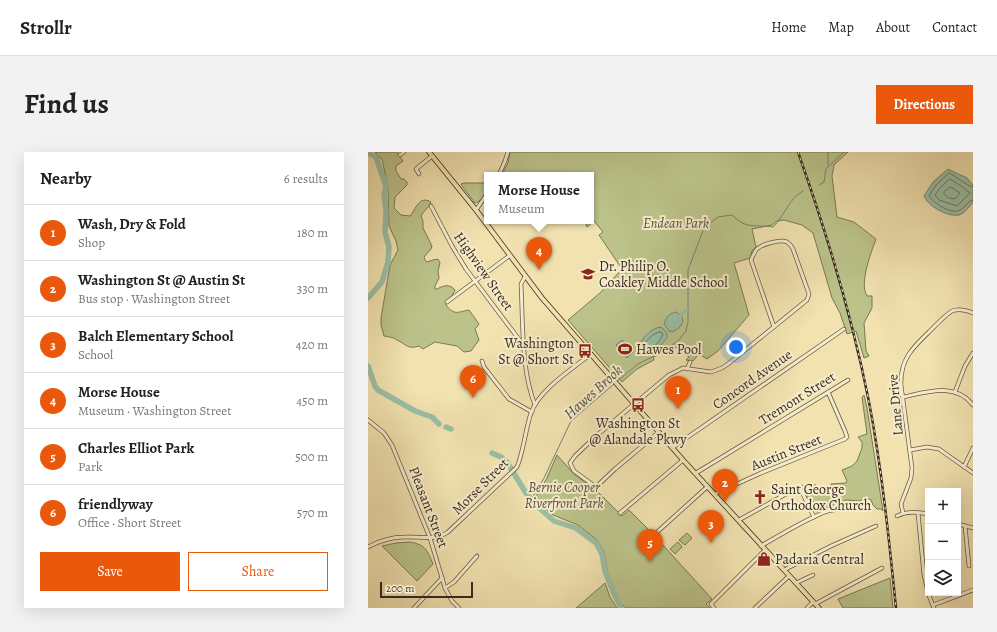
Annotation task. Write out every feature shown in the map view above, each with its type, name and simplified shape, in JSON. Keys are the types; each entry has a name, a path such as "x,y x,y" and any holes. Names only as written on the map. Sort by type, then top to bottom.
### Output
{"main road":[{"path":"429,152 484,221"},
{"path":"486,224 525,277 672,448 819,608"}],"street":[{"path":"400,155 404,152"},
{"path":"500,172 506,161 508,152"},
{"path":"419,174 416,169 432,156"},
{"path":"476,210 484,198"},
{"name":"Highview Street","path":"431,206 455,251 524,346"},
{"path":"659,432 596,487 574,471 570,463 571,460 634,404 669,375 679,370 687,369 711,372 722,368 774,327 807,300 809,297 794,249 785,241 771,242 759,247 754,252 751,260 774,327"},
{"path":"447,302 509,256"},
{"path":"525,277 521,284 524,346 527,374 535,405"},
{"name":"Lane Drive","path":"903,513 901,504 911,478 912,468 902,397 901,374 903,365 914,346 952,311 961,309 973,313"},
{"name":"Concord Avenue","path":"672,448 844,329"},
{"path":"955,392 963,370 973,352"},
{"name":"Morse Street","path":"368,547 378,542 395,538 407,536 430,538 441,536 448,532 515,469 521,456 532,412 542,394 591,354"},
{"path":"482,361 484,368 509,399 532,412"},
{"path":"687,369 690,362"},
{"name":"Tremont Street","path":"696,474 848,380"},
{"path":"902,397 938,390 949,390 966,398 973,405"},
{"name":"Austin Street","path":"715,494 844,440 847,437 828,392"},
{"name":"Pleasant Street","path":"368,420 384,433 392,445 430,538 445,588 455,607 459,608"},
{"path":"910,450 928,447 939,449 973,473"},
{"path":"964,467 973,448"},
{"path":"620,513 683,460"},
{"path":"655,534 707,487"},
{"path":"739,520 801,488 814,517"},
{"path":"761,546 814,517 830,510 834,510"},
{"path":"897,516 903,513 925,514"},
{"path":"918,513 925,580"},
{"path":"961,525 973,528"},
{"path":"784,570 831,546 876,526"},
{"path":"965,526 969,566"},
{"path":"714,608 710,604 765,550"},
{"path":"445,588 454,582 477,556"},
{"path":"807,608 882,568"},
{"path":"796,583 813,575"},
{"path":"755,608 788,576"},
{"path":"414,608 442,578"},
{"path":"929,596 933,607 973,590"}],"green space":[{"path":"375,152 397,152 403,161 396,166 396,171 401,179 404,179 407,182 407,185 395,197 394,208 401,215 410,216 418,204 424,200 431,202 421,216 423,228 432,246 424,257 427,262 438,259 440,263 438,271 439,278 435,289 447,286 455,290 446,305 454,312 469,310 479,324 475,329 479,340 471,351 464,352 457,346 435,342 423,349 419,346 410,347 394,338 384,336 381,318 390,265 398,250 396,241 389,226 388,188 382,159"},
{"name":"Endean Park","path":"510,152 848,152 834,165 832,176 837,217 854,222 876,239 871,252 864,284 867,296 872,296 872,308 864,323 866,351 869,356 864,358 856,331 847,334 840,313 832,298 813,233 802,225 784,220 777,221 772,225 752,229 756,247 752,251 750,258 734,263 749,315 718,351 707,359 699,354 693,361 686,360 689,357 672,345 661,354 653,357 654,360 637,369 622,382 568,320 600,293 622,269 599,235 603,232 594,221 594,172 504,172 508,163"},
{"path":"484,183 484,194 482,198 475,203 461,184"},
{"path":"864,395 883,511 881,509 877,509 871,500 865,497 860,501 846,500 816,512 811,506 804,490 809,486 816,485 818,493 832,494 834,491 831,488 831,484 846,483 847,481 842,470 852,466 857,461 862,448 862,442 858,437 867,434 862,397"},
{"name":"Bernie Cooper Riverfront Park","path":"557,455 574,474 598,492 622,516 629,510 653,534 712,599 706,604 710,608 626,608 619,602 608,574 604,552 597,540 578,525 553,515 534,499 546,480"},
{"path":"687,533 692,538 685,545 679,540"},
{"path":"410,542 423,547 433,564 417,581 382,546"},
{"path":"678,542 682,547 675,554 670,549"},
{"path":"890,578 893,608 843,608 838,599"},
{"path":"605,583 610,597 617,608 576,608"}],"water":[{"path":"948,169 967,178 973,185 973,202 959,215 944,213 938,210 926,200 924,196 933,182"},
{"path":"676,312 682,316 683,322 679,328 672,332 669,331 664,324 668,316"},
{"path":"661,327 667,333 667,338 656,351 647,355 645,354 639,345 651,331"},
{"name":"Hawes Pool","path":"622,340 633,352 627,358 616,345"}],"waterway":[{"path":"828,152 828,165"},
{"name":"Hawes Brook","path":"819,185 824,182 826,169 844,152"},
{"path":"368,153 376,157 386,186 384,195 386,209 385,232 389,247 388,262 382,282 368,298"},
{"name":"Hawes Brook","path":"616,382 638,364 662,352 678,341 686,331 688,322 688,270 704,228 718,217 732,215 737,220 747,225 773,227 781,218 794,198 803,191"},
{"path":"678,318 684,312"},
{"path":"368,366 375,386 378,390 415,411 432,417 439,424"},
{"name":"Hawes Brook","path":"531,500 544,478 571,421 614,384"},
{"path":"446,427 451,429"},
{"path":"492,453 501,457 507,462 526,493 537,506 554,521 576,528 596,543 602,554 605,571 621,608"}],"railway":[{"path":"798,152 819,214 847,307 869,402 888,530 896,608"}],"place":[{"name":"Morse House","path":"539,270"},
{"name":"Dr. Philip O. Coakley Middle School","path":"588,274"},
{"name":"Hawes Pool","path":"625,349"},
{"name":"Washington St @ Short St","path":"585,351"},
{"name":"friendlyway","path":"473,398"},
{"name":"Washington St @ Alandale Pkwy","path":"638,405"},
{"name":"Wash, Dry & Fold","path":"678,409"},
{"name":"Saint George Orthodox Church","path":"760,497"},
{"name":"Washington St @ Austin St","path":"725,502"},
{"name":"Balch Elementary School","path":"711,543"},
{"name":"Padaria Central","path":"764,559"},
{"name":"Charles Elliot Park","path":"650,562"}]}
